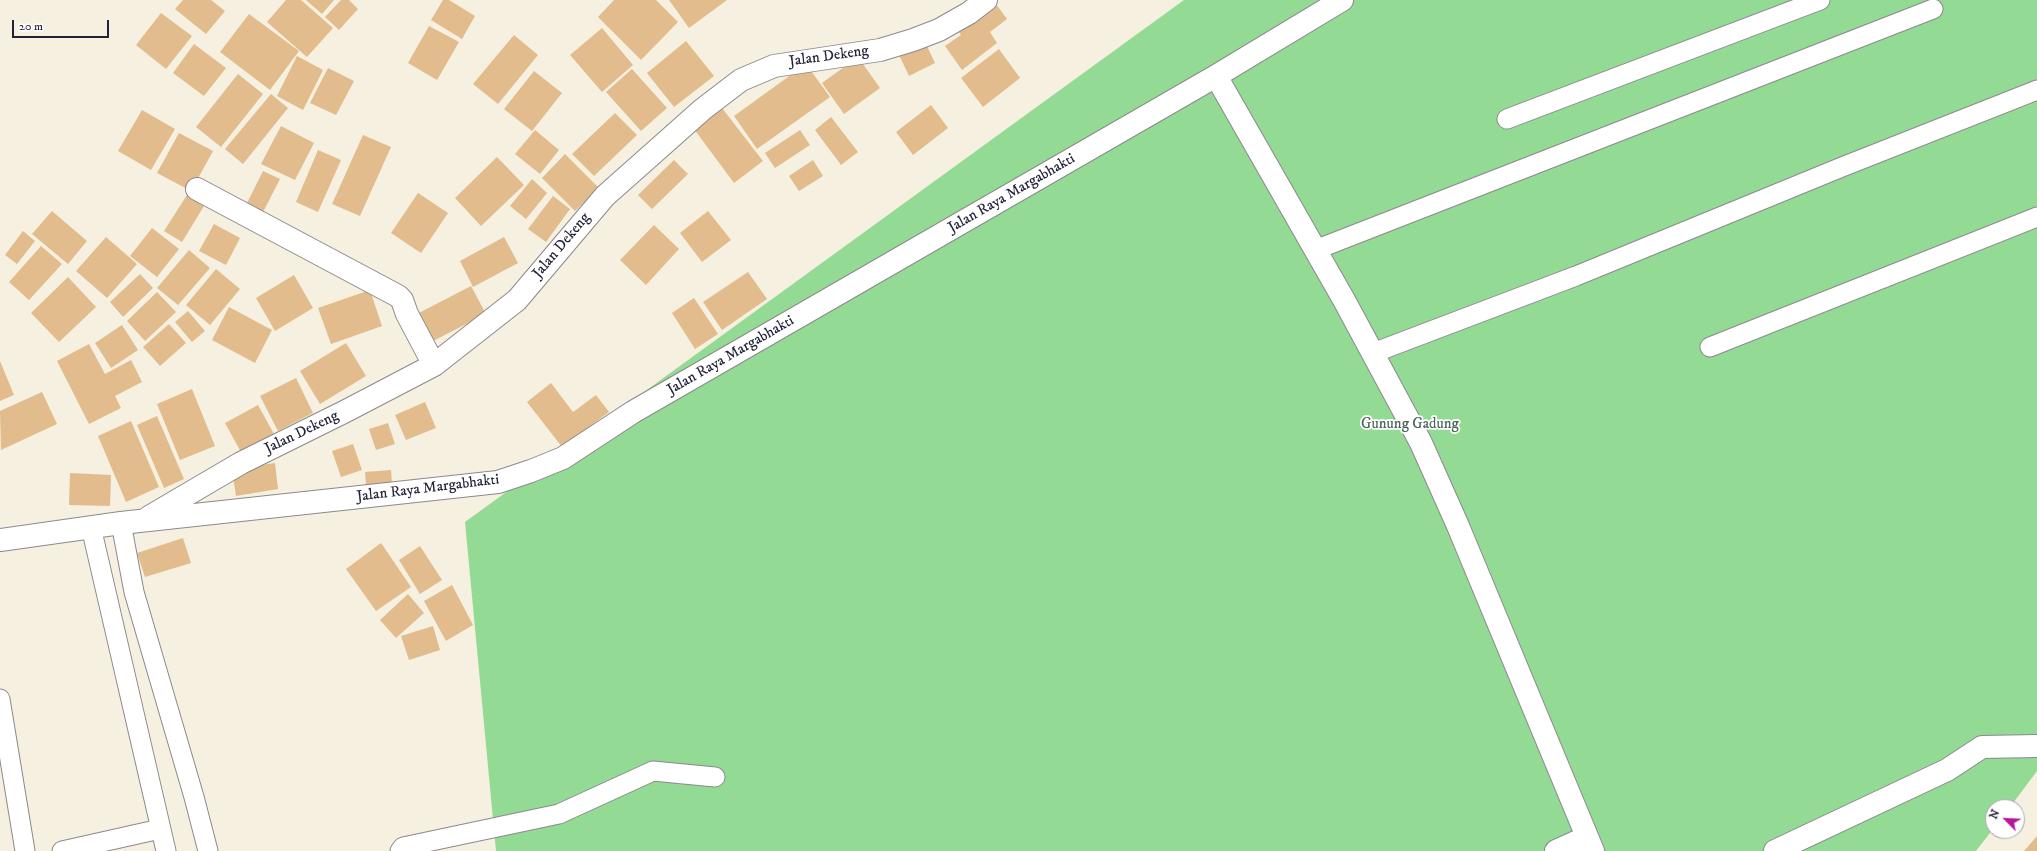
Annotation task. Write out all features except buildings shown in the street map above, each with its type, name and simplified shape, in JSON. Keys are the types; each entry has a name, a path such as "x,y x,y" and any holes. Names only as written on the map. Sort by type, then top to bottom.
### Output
{"street":[{"name":"Jalan Dekeng","path":"132,522 241,463 434,365 517,300 605,196 703,109 741,80 774,66 880,50 913,40 939,30 969,13 986,0"},
{"name":"Jalan Raya Margabhakti","path":"0,540 132,522 498,482 563,458 634,412 1216,76 1342,0"},
{"path":"1216,76 1373,353 1421,443 1590,844 1556,851"},
{"path":"197,189 398,296 402,300 407,314 434,365"},
{"path":"1775,851 1947,770 1982,747 2037,746"}],"lane":[{"path":"1507,119 1820,0"},
{"path":"1315,250 1933,9"},
{"path":"1373,353 1576,276 1842,167 2037,90"},
{"path":"1710,347 2037,217"},
{"path":"132,522 134,592 194,797 208,851"},
{"path":"92,527 166,851"},
{"path":"0,699 25,851"},
{"path":"400,851 403,847 559,814 653,771 715,777"},
{"path":"62,851 160,828"}],"green space":[{"name":"Gunung Gadung","path":"1184,0 2037,0 2037,771 2016,799 1985,799 1985,839 1976,851 496,851 465,522"}]}
